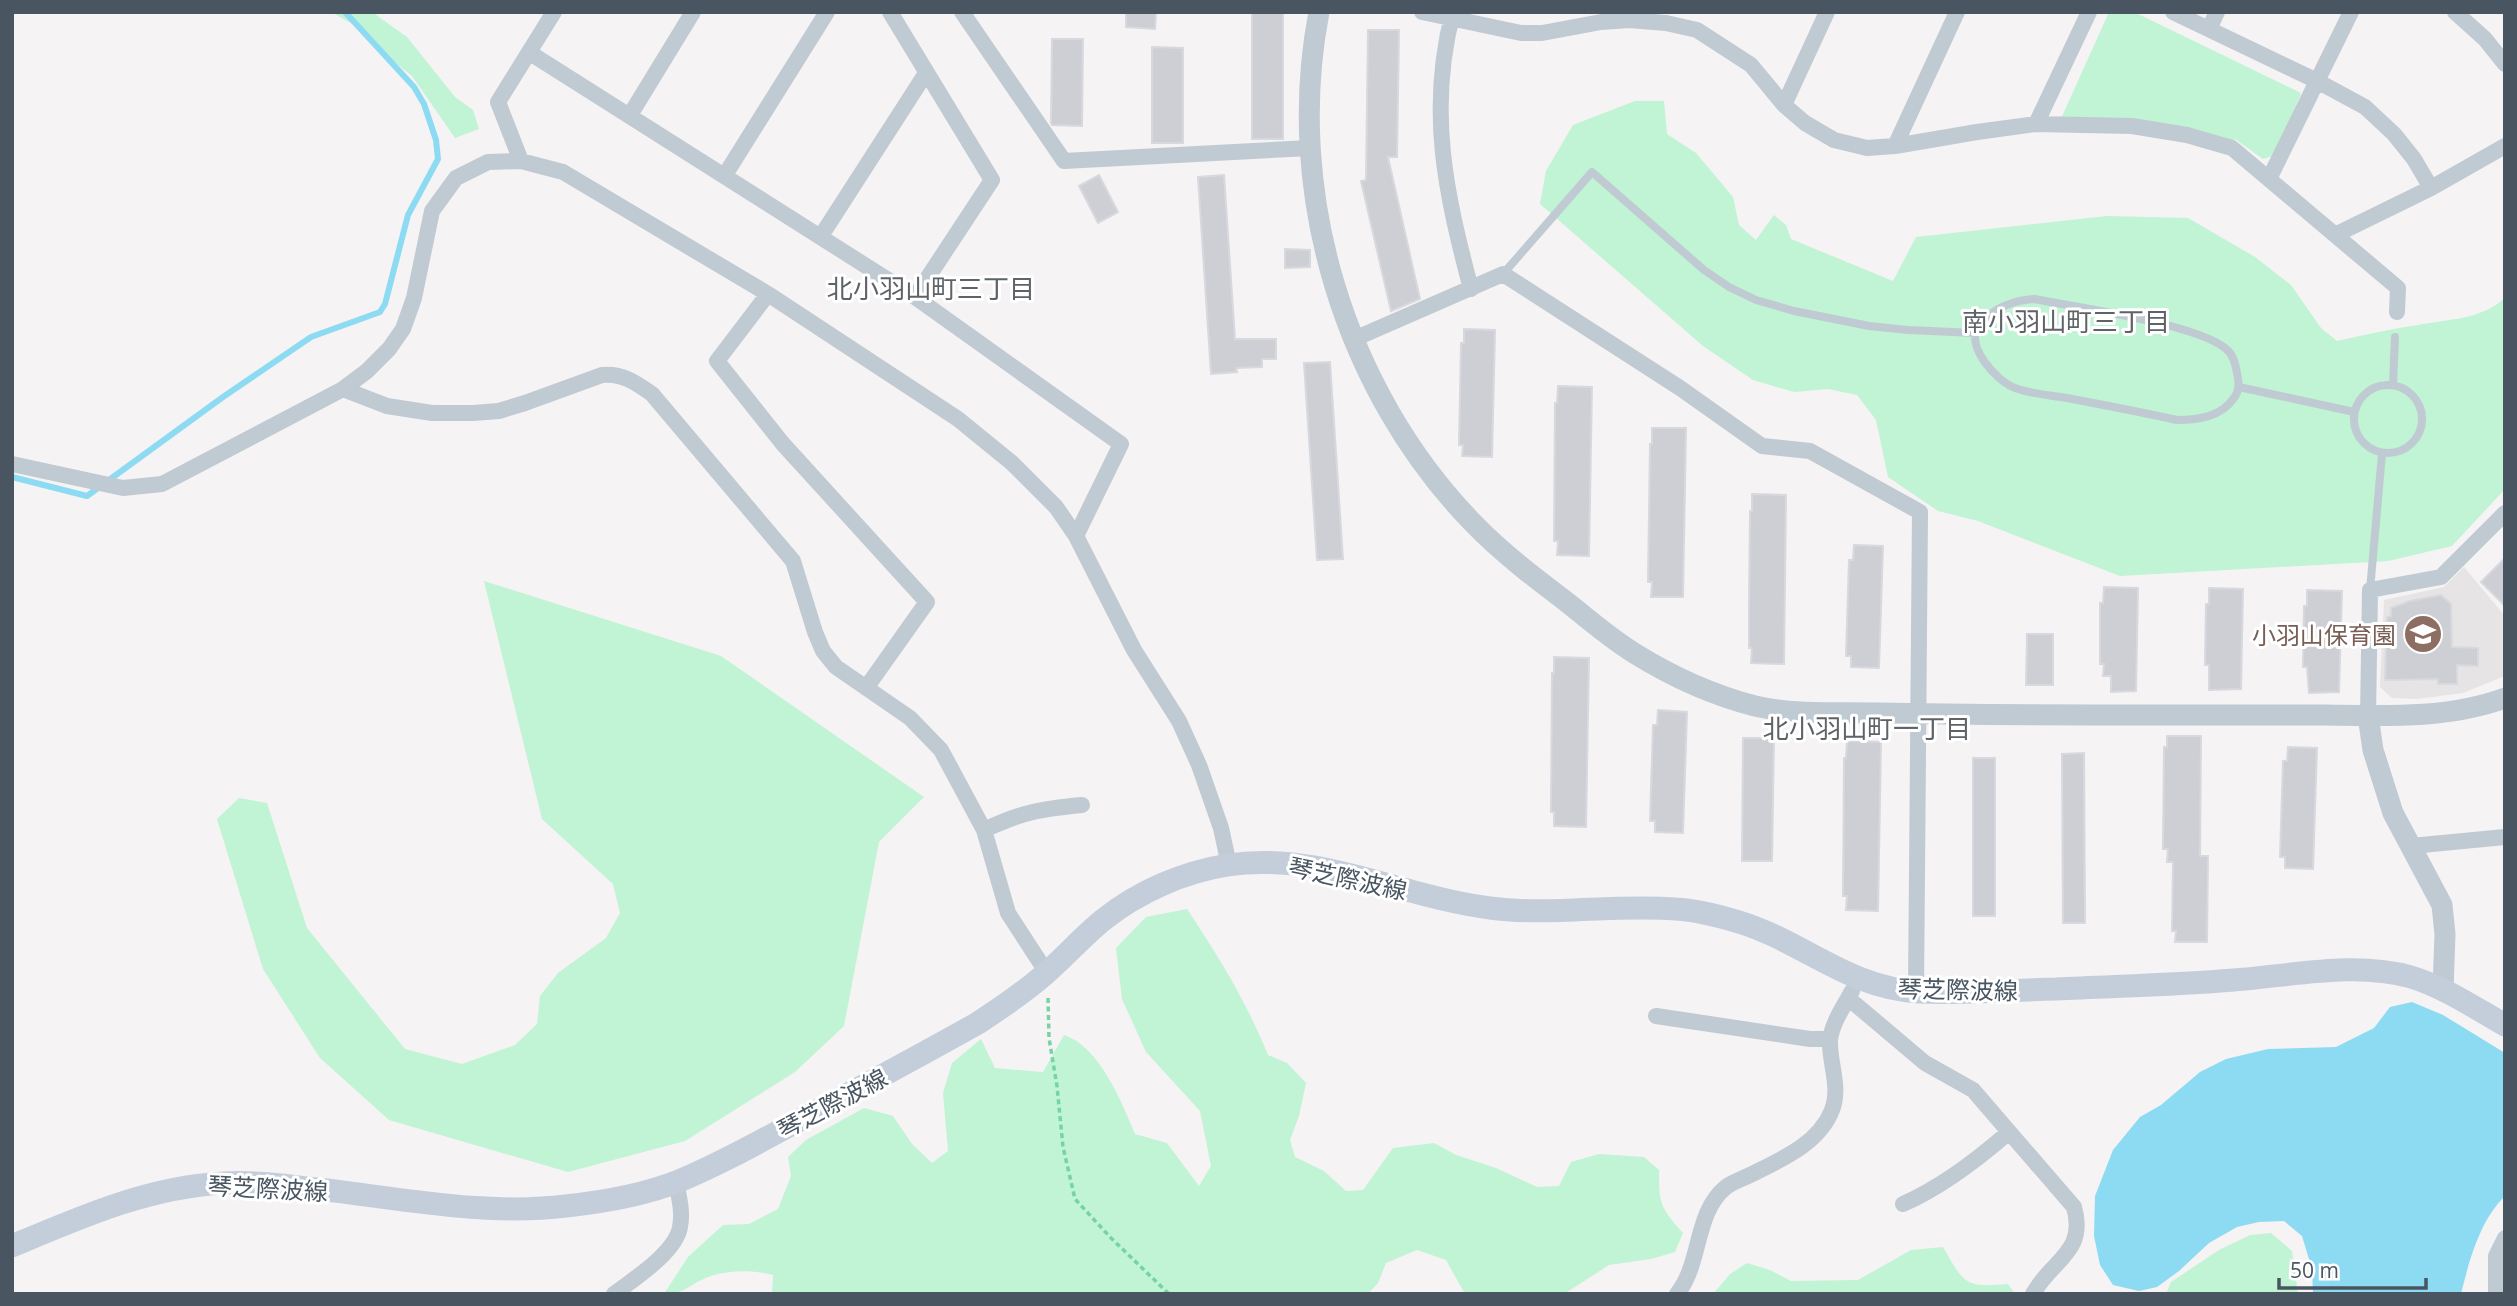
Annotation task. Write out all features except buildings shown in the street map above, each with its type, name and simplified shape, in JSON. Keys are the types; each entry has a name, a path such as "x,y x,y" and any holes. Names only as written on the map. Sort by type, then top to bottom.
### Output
{"main road":[{"name":"琴芝際波線","path":"12,1246 122,1201 166,1189 191,1186 266,1184 471,1207 522,1209 564,1207 603,1201 676,1182 726,1161 978,1023 1018,997 1102,920 1129,902 1172,881 1229,865 1279,862 1307,865 1448,902 1488,908 1561,912 1677,909 1741,923 1768,933 1853,989 1973,992 2200,983 2357,970 2414,978 2443,990 2505,1025"}],"street":[{"path":"521,161 498,102 555,12"},
{"path":"629,115 693,12"},
{"path":"725,175 827,12"},
{"path":"890,12 992,180 915,297"},
{"path":"962,12 1064,160 1310,148"},
{"path":"1319,12 1311,72 1310,148 1314,200 1333,281 1354,339 1383,401 1417,454 1473,523 1554,593 1631,652 1677,677 1719,695 1758,706 1792,711 2368,716 2454,712 2484,706 2505,698"},
{"path":"1422,12 1452,16 1521,33 1542,33 1629,20 1666,23 1698,30 1751,65 1784,105 1805,123 1834,140 1867,148 2036,124 2132,126 2187,135 2232,148 2398,288 2397,312"},
{"path":"1566,28 1573,12"},
{"path":"1784,105 1826,12"},
{"path":"1895,146 1957,12"},
{"path":"2036,124 2089,12"},
{"path":"2174,12 2365,107 2394,134 2414,159 2431,188"},
{"path":"2209,29 2217,12"},
{"path":"2269,179 2351,12"},
{"path":"2455,12 2485,39 2505,64"},
{"path":"1452,16 1439,116 1443,171 1471,289"},
{"path":"530,53 915,297 1121,443 1076,536"},
{"path":"821,236 926,73"},
{"path":"2335,235 2431,188 2505,146"},
{"path":"12,464 123,488 162,484 343,389 367,371 389,349 403,329 414,298 432,211 456,178 488,162 521,161 563,172 768,294 958,419 1026,477 1056,507 1076,536 1134,650 1179,721 1199,765 1221,828 1229,865"},
{"path":"1354,339 1503,274 1613,343 1762,446 1810,452 1920,512 1916,992"},
{"path":"768,294 717,361 783,444 927,602 866,688"},
{"path":"343,389 387,405 432,413 499,411 602,374 616,374 635,381 652,394 793,561 823,651 836,667 910,718 941,750 984,830 1008,913 1047,973"},
{"path":"2443,990 2445,934 2442,905 2393,813 2373,750 2368,716 2371,590 2441,577 2505,513"},
{"path":"984,830 1016,815 1040,809 1082,805"},
{"path":"2411,845 2505,837"},
{"path":"1677,1294 1694,1265 1701,1232 1711,1207 1725,1188 1797,1151 1818,1133 1832,1110 1836,1092 1830,1039 1833,1026 1853,989 1925,1063 1973,1090 2074,1208 2078,1223 2075,1242 2033,1294"},
{"path":"1656,1016 1810,1039 1830,1039"},
{"path":"1903,1204 1930,1193 2009,1132"},
{"path":"614,1294 668,1250 680,1230 681,1206 676,1182"},
{"path":"2496,1294 2496,1256 2505,1238"}],"lane":[{"path":"1503,274 1592,172 1704,270 1729,287 1756,300 1794,311 1869,326 1975,333"},
{"path":"2035,299 2180,328 2217,343 2230,353 2239,387 2235,398 2227,406 2215,414 2197,420 2177,420 2013,388 1987,365 1978,350 1975,333 1979,324 1998,310 2020,300 2035,299"},
{"path":"2393,385 2395,337"},
{"path":"2393,385 2412,395 2418,404 2422,425 2412,444 2392,454 2382,454 2371,450 2356,434 2354,412 2359,400 2368,391 2393,385"},
{"path":"2239,387 2354,412"},
{"path":"2371,590 2382,454"}],"path":[{"path":"1047,973 1049,1038 1057,1086 1062,1147 1075,1199 1169,1294"}],"shaded area":[{"path":"2464,567 2505,616 2505,676 2463,693 2417,699 2392,698 2380,687 2384,600 2444,587"}],"green space":[{"path":"331,12 372,12 407,37 455,97 473,110 479,129 455,138 412,76 376,47 360,28"},
{"path":"2109,12 2134,12 2301,93 2276,155 2263,159 2235,139 2232,144 2060,121"},
{"path":"1635,101 1664,101 1667,134 1696,153 1733,197 1739,225 1756,240 1774,215 1786,225 1791,239 1893,281 1916,237 2107,216 2188,218 2255,257 2291,285 2321,328 2337,341 2464,318 2485,311 2505,298 2505,489 2452,546 2388,561 2120,576 1978,521 1938,511 1888,477 1876,420 1857,395 1828,389 1794,392 1753,380 1703,346 1540,204 1546,171 1573,125"},
{"path":"484,581 721,656 924,797 879,842 844,1026 795,1072 685,1141 568,1172 389,1120 320,1058 263,969 217,819 239,798 267,803 307,928 405,1049 462,1064 515,1045 537,1024 540,996 558,973 606,938 620,913 613,884 542,819"},
{"path":"1187,909 1231,980 1268,1055 1287,1063 1306,1083 1299,1116 1290,1140 1295,1157 1324,1171 1346,1191 1363,1190 1393,1148 1434,1143 1456,1155 1496,1168 1537,1187 1559,1186 1571,1162 1599,1154 1644,1157 1659,1170 1662,1204 1683,1233 1675,1252 1651,1259 1609,1265 1564,1294 1465,1294 1446,1260 1417,1250 1386,1263 1378,1283 1368,1294 772,1294 773,1275 742,1271 704,1278 684,1290 664,1294 688,1257 723,1225 749,1224 778,1209 791,1176 788,1157 806,1140 864,1108 893,1116 912,1144 932,1163 948,1151 943,1093 952,1063 981,1039 995,1068 1043,1072 1064,1035 1077,1041 1099,1063 1108,1077 1135,1134 1167,1143 1199,1186 1211,1166 1200,1111 1146,1052 1122,999 1116,948 1146,917"},
{"path":"2271,1233 2292,1251 2298,1294 2166,1294 2171,1282 2219,1250 2250,1235"},
{"path":"1943,1247 1961,1276 1967,1280 1982,1285 2008,1284 2015,1294 1713,1294 1730,1274 1747,1263 1770,1270 1791,1281 1858,1280 1911,1250"}],"water":[{"path":"2412,1002 2443,1015 2505,1053 2505,1196 2482,1229 2461,1294 2313,1294 2312,1269 2302,1236 2284,1221 2259,1222 2237,1227 2209,1243 2157,1287 2139,1291 2113,1285 2100,1265 2094,1236 2095,1196 2113,1150 2140,1117 2161,1105 2200,1072 2226,1059 2268,1049 2336,1047 2374,1028 2390,1007"}],"waterway":[{"path":"12,477 87,496 311,337 380,312 385,304 408,215 438,159 436,140 424,104 414,87 345,12"}],"place":[{"name":"小羽山保育園","path":"2423,634"}],"district":[{"name":"北小羽山町三丁目","path":"931,288"},
{"name":"南小羽山町三丁目","path":"2066,321"},
{"name":"北小羽山町一丁目","path":"1867,728"}]}
